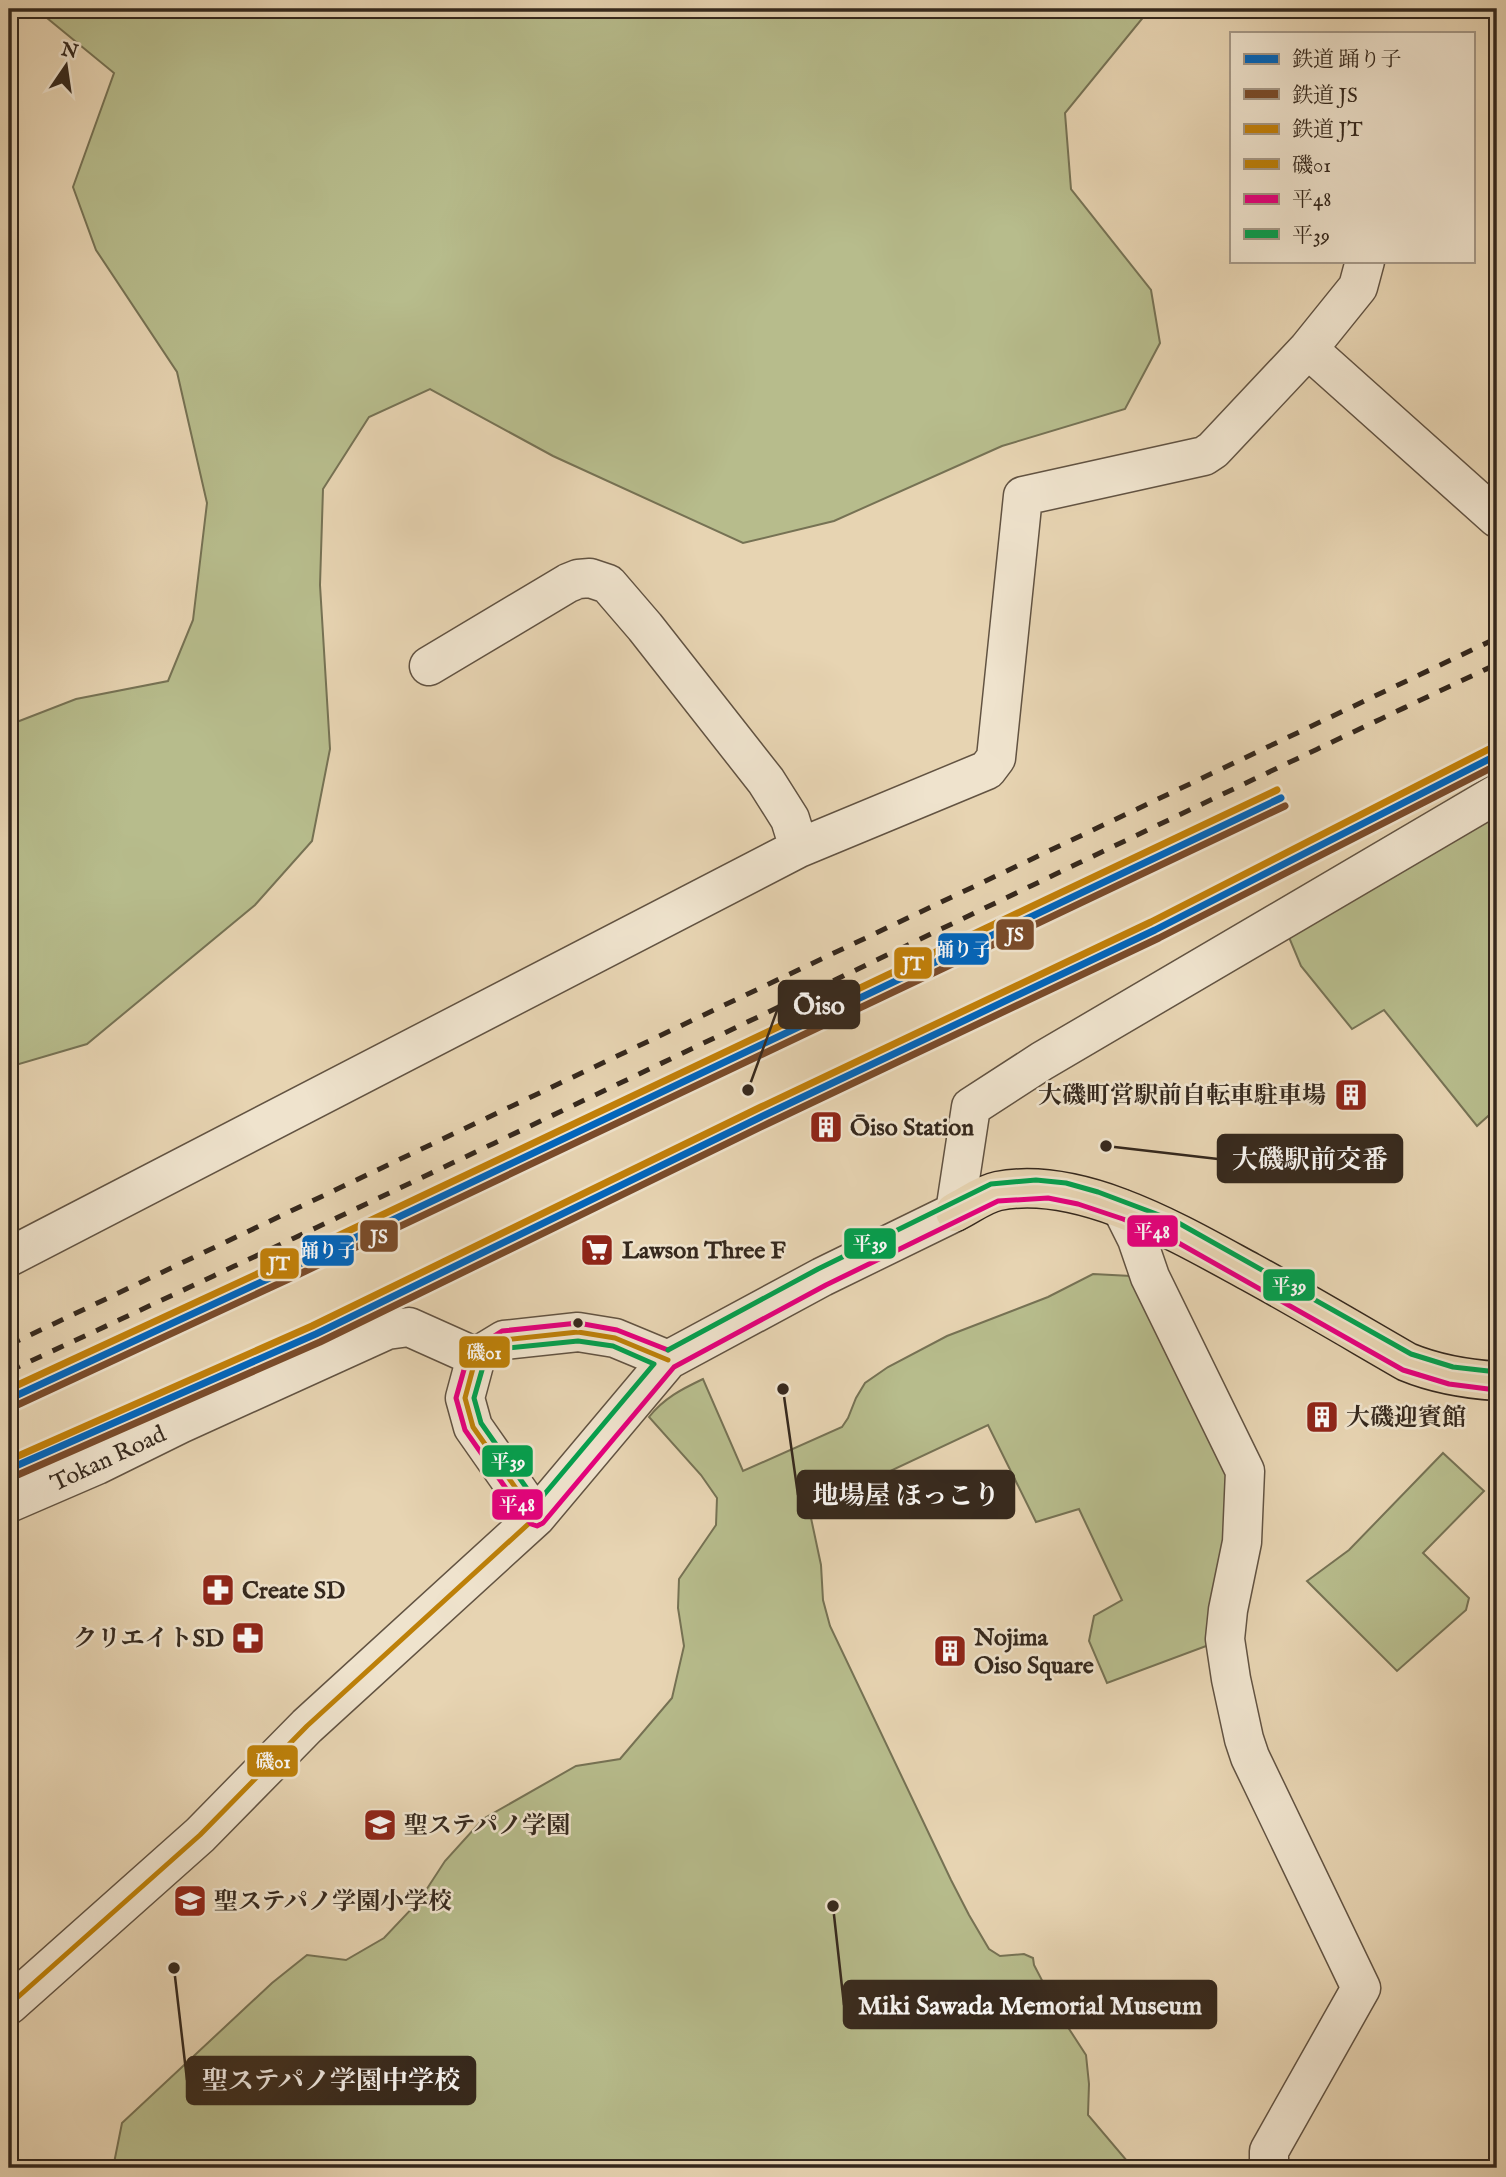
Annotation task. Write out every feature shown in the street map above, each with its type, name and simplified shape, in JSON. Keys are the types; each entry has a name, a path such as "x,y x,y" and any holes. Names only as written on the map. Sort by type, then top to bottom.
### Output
{"main road":[{"path":"955,1212 995,1192 1047,1189 1078,1195 1172,1229 1427,1371 1471,1380 1497,1381"}],"street":[{"path":"9,1257 799,848 987,770 996,758 1023,496 1204,456 1213,450 1308,349 1358,287 1365,262"},
{"path":"1308,349 1497,518"},
{"path":"429,666 568,583 590,578 608,584 766,781 790,819 799,848"},
{"path":"9,2005 200,1835 307,1726 536,1517 668,1360 822,1277 955,1212 971,1107 1042,1061 1497,794"},
{"path":"1122,1209 1150,1277 1245,1471 1242,1542 1225,1639 1244,1739 1250,1757 1361,1988 1269,2151 1269,2168"},
{"name":"Tokan Road","path":"9,1503 387,1330 409,1327 476,1357"},
{"path":"536,1517 472,1427 465,1398 476,1357 504,1340 578,1332 615,1338 668,1360"}],"green space":[{"path":"36,9 1150,9 1065,113 1071,189 1151,290 1160,343 1125,409 1002,446 834,521 743,543 553,456 430,389 369,417 323,489 320,585 330,749 312,841 255,905 87,1044 9,1067 9,725 76,699 168,681 193,620 207,503 177,372 96,250 73,187 114,73"},
{"path":"1497,812 1497,1108 1477,1126 1384,1010 1352,1029 1301,966 1288,935"},
{"path":"1093,1274 1150,1277 1245,1471 1225,1639 1107,1683 1089,1641 1094,1616 1122,1600 1079,1509 1036,1522 988,1425 822,1503 811,1518 821,1565 823,1600 830,1626 951,1880 989,1949 1000,1956 1024,1954 1033,1958 1060,2015 1086,2055 1088,2115 1133,2168 113,2168 122,2123 272,1983 307,1955 346,1960 384,1938 419,1901 445,1861 483,1819 576,1766 620,1759 672,1698 684,1646 678,1608 679,1579 716,1525 717,1498 701,1475 649,1417 661,1404 703,1379 743,1471 842,1427 865,1383 888,1367 947,1336 1048,1297"},
{"path":"1443,1453 1484,1491 1423,1553 1469,1598 1466,1610 1397,1671 1307,1581 1349,1550"}],"railway":[{"path":"9,1345 1497,638"},
{"path":"9,1371 1497,664"}],"rail line":[{"name":"JT","path":"9,1460 312,1326 761,1107 1151,922 1493,747"},
{"name":"踊り子","path":"9,1469 316,1334 765,1115 1155,930 1497,755"},
{"name":"JS","path":"13,1477 320,1342 769,1123 1159,938 1497,765"},
{"name":"JT","path":"9,1389 283,1262 1277,790"},
{"name":"踊り子","path":"9,1399 287,1270 1281,798"},
{"name":"JS","path":"13,1407 291,1278 1285,806"}],"transit line":[{"name":"平39","path":"668,1350 818,1269 991,1184 1036,1180 1066,1183 1098,1192 1175,1221 1411,1354 1453,1367 1497,1372"},
{"name":"平48","path":"668,1350 617,1330 578,1323 502,1331 469,1352 456,1398 465,1430 531,1524 537,1526 543,1523 674,1367 826,1285 998,1201 1048,1198 1078,1204 1123,1219 1168,1237 1403,1370 1449,1384 1496,1390"},
{"name":"磯01","path":"536,1517 473,1427 465,1398 476,1357 504,1340 578,1332 615,1338 668,1360"},
{"name":"平39","path":"578,1341 613,1346 654,1364 537,1503 481,1423 474,1398 484,1363 507,1348 578,1341"},
{"name":"磯01","path":"9,2005 200,1835 307,1726 536,1517"}],"place":[{"name":"Ōiso","path":"748,1090"},
{"name":"大磯町営駅前自転車駐車場","path":"1351,1095"},
{"name":"Ōiso Station","path":"826,1127"},
{"name":"大磯駅前交番","path":"1106,1146"},
{"name":"Lawson Three F","path":"597,1250"},
{"name":"地場屋 ほっこり","path":"783,1389"},
{"name":"大磯迎賓館","path":"1322,1417"},
{"name":"Create SD","path":"218,1590"},
{"name":"クリエイトSD","path":"248,1638"},
{"name":"Nojima Oiso Square","path":"950,1651"},
{"name":"聖ステパノ学園","path":"380,1825"},
{"name":"聖ステパノ学園小学校","path":"190,1901"},
{"name":"Miki Sawada Memorial Museum","path":"833,1906"},
{"name":"聖ステパノ学園中学校","path":"174,1968"}]}
